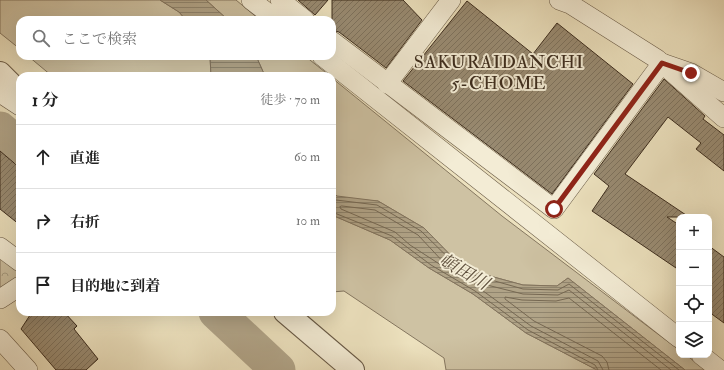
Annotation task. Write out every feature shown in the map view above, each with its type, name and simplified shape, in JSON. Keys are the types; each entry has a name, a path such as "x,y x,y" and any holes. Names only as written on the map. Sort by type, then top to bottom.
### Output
{"street":[{"path":"251,0 272,16"},
{"path":"280,0 300,16"},
{"path":"387,84 451,0"},
{"path":"559,0 570,4 662,63 724,118"},
{"path":"336,44 554,209 662,63"},
{"path":"327,60 676,336"},
{"path":"662,63 691,73 724,92"},
{"path":"0,73 16,89"},
{"path":"0,93 16,103"},
{"path":"0,247 16,259"},
{"path":"0,299 16,289"},
{"path":"290,316 353,370"},
{"path":"0,339 28,370"},
{"path":"704,358 720,370"}],"green space":[{"path":"0,0 160,0 179,12 182,16 16,16 16,46 0,33"},
{"path":"206,0 236,0 255,16 224,16"},
{"path":"33,60 210,60 211,72 47,72"},
{"path":"258,60 310,60 325,72 263,72"},
{"path":"336,81 502,216 676,348 676,358 690,358 706,370 685,370 568,278 557,286 523,285 464,269 424,228 378,201 336,198"},
{"path":"336,217 390,240 429,268 473,294 526,333 597,370 446,370 444,358 344,291 336,292"},
{"path":"0,253 16,265 16,281 0,292"}],"water":[{"path":"160,0 206,0 224,16 182,16 179,12"},
{"path":"210,60 258,60 263,72 211,72"},
{"name":"頓田川","path":"336,195 378,201 424,228 464,269 523,285 557,286 568,278 685,370 597,370 526,333 473,294 429,268 390,240 336,217"}],"building":[{"path":"298,0 328,0 315,15"},
{"path":"332,0 403,0 422,20 386,68 336,31 336,16 332,16"},
{"path":"467,1 533,54 557,23 633,84 552,194 403,81"},
{"path":"664,79 705,116 703,119 724,135 724,171 696,149 701,143 668,117 625,174 685,214 676,214 676,217 667,217 676,223 676,268 592,211 609,186 594,174"},
{"path":"0,151 16,165 16,222 0,209"},
{"path":"712,248 724,257 724,323 712,314"},
{"path":"29,316 68,316 77,326 74,329 98,359 86,370 56,370 21,329"}],"waterway":[{"path":"0,129 16,143"},
{"path":"220,316 278,370"}],"district":[{"name":"SAKURAIDANCHI 5-CHOME","path":"499,72"}],"route":[{"path":"554,209 662,63 691,73"}]}
